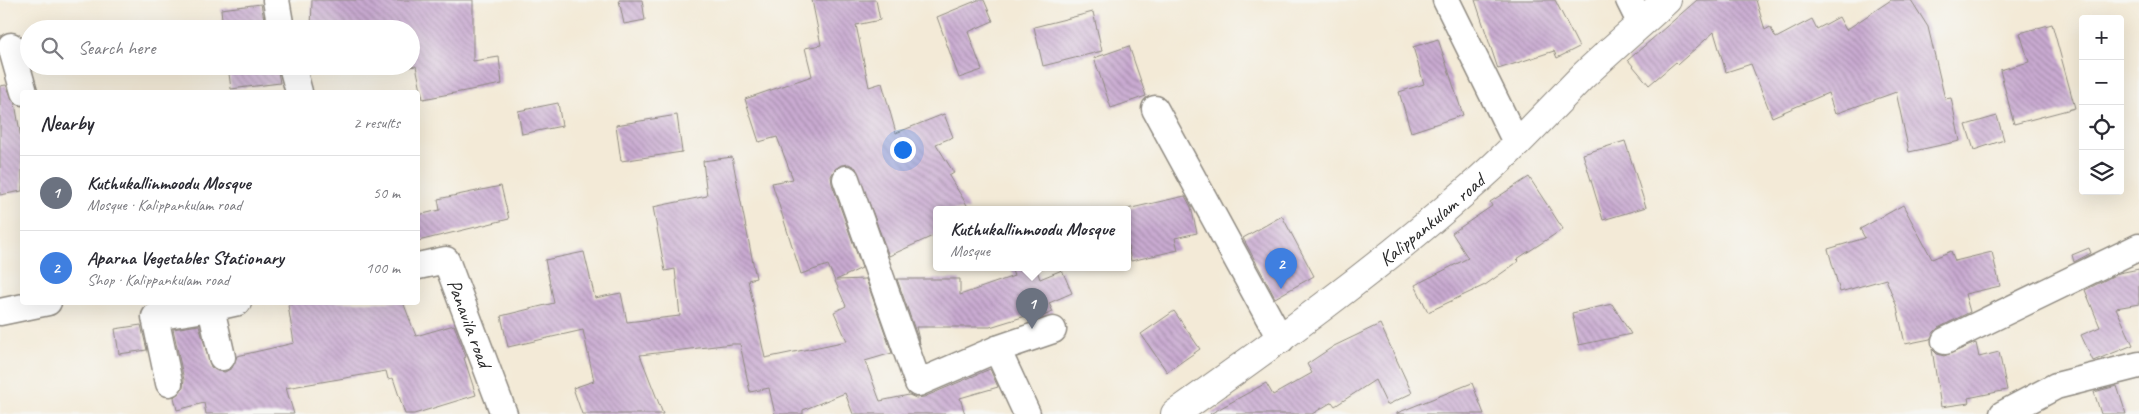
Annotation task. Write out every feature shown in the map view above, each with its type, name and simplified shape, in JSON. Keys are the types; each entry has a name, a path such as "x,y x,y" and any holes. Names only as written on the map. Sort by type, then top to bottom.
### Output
{"street":[{"path":"276,0 279,20"},
{"path":"1446,0 1517,144"},
{"name":"Kalippankulam road","path":"1175,414 1281,340 1363,277 1467,190 1517,144 1582,78 1635,12 1667,0"},
{"path":"11,46 23,90"},
{"path":"294,75 298,90"},
{"path":"1155,109 1281,340"},
{"path":"846,178 918,382 997,349 1052,330"},
{"path":"1946,341 2139,246"},
{"name":"Panavila road","path":"420,266 446,260 498,412"},
{"path":"0,312 34,305"},
{"path":"168,383 155,317 224,305"},
{"path":"211,308 222,357"},
{"path":"997,349 1026,414"},
{"path":"2003,414 2056,386 2139,365"}],"building":[{"path":"312,0 473,0 473,61 499,57 502,84 423,99 418,75 420,75 420,20 311,20"},
{"path":"619,0 642,0 645,20 624,24"},
{"path":"812,0 876,0 880,20 856,25 869,87 882,83 896,133 944,114 953,137 936,144 954,173 949,176 968,206 933,206 933,236 889,256 856,168 849,164 841,165 835,169 831,176 832,184 862,268 836,280 866,279 892,353 865,361 880,401 909,395 916,398 924,397 990,369 998,387 960,398 965,414 853,414 845,393 803,410 803,414 775,414 769,388 750,392 740,344 732,344 640,355 663,414 582,414 573,388 594,381 583,330 508,347 501,316 554,303 545,260 584,252 595,298 621,293 627,322 680,316 675,269 665,271 653,207 707,196 703,161 732,157 756,278 748,280 765,358 847,341 834,312 846,306 828,265 801,274 772,183 793,179 777,137 759,142 745,99 812,76 805,48 821,45"},
{"path":"978,0 984,0 993,21 968,32 982,70 959,78 937,17"},
{"path":"1475,0 1555,0 1579,47 1557,58 1554,51 1498,69"},
{"path":"1697,0 1756,0 1765,30 1770,27 1776,38 1812,19 1817,29 1839,17 1846,30 1891,0 1911,0 1928,27 1945,99 1951,98 1960,141 1909,152 1896,92 1835,114 1828,93 1772,117 1751,64 1726,72 1714,32 1678,64 1676,62 1649,85 1628,60"},
{"path":"261,4 264,20 222,20 221,9"},
{"path":"1093,12 1102,51 1043,66 1034,27"},
{"path":"2052,24 2075,108 2014,124 2000,70 2029,62 2020,33"},
{"path":"1438,39 1463,115 1411,132 1399,92 1424,84 1413,47"},
{"path":"1129,46 1146,96 1111,108 1094,58"},
{"path":"229,75 279,75 280,83 231,89"},
{"path":"6,85 15,103 20,132 20,191 0,195 0,86"},
{"path":"558,103 562,126 522,134 518,111"},
{"path":"677,115 682,152 621,161 616,125"},
{"path":"1997,116 2004,140 1974,150 1966,125"},
{"path":"1625,141 1646,207 1603,220 1583,154"},
{"path":"1529,177 1563,229 1517,259 1519,261 1485,285 1428,312 1415,285 1468,258 1452,233 1492,206 1490,202"},
{"path":"501,186 509,219 420,241 420,215 440,210 438,199"},
{"path":"1185,196 1191,207 1197,233 1175,238 1178,250 1131,261 1131,208"},
{"path":"1903,205 1932,259 1951,251 1955,261 1992,252 2000,286 1965,294 1970,312 1938,328 1930,339 1905,344 1897,307 1886,279 1840,292 1828,249 1865,238 1860,229"},
{"path":"1282,216 1314,276 1275,298 1243,238"},
{"path":"2089,248 2091,253 2074,262 2072,255"},
{"path":"2139,269 2139,304 2116,308 2133,345 2093,361 2081,335 2100,327 2085,290 2119,273"},
{"path":"1012,271 1037,271 1040,279 1062,271 1072,293 1049,303 1053,312 1031,321 1029,315 990,327 916,327 920,344 897,279 960,279 960,295 1014,276"},
{"path":"1612,304 1631,334 1579,345 1572,313"},
{"path":"288,305 404,305 416,336 454,325 466,357 464,358 476,395 414,414 405,414 393,378 388,379 386,371 286,388 294,414 206,414 204,403 177,410 174,397 183,388 184,380 173,329 199,325 211,367 217,371 225,372 232,368 237,356 294,343"},
{"path":"1174,311 1200,349 1167,372 1141,334"},
{"path":"1380,324 1412,393 1387,405 1375,380 1335,406 1332,402 1312,414 1210,414 1266,383 1273,395 1312,373 1307,364 1334,346"},
{"path":"141,325 147,350 119,354 115,329"},
{"path":"1976,343 1979,357 1999,352 2007,390 1968,398 1969,403 1941,407 1932,349 1937,354 1944,356"},
{"path":"1472,383 1484,414 1397,414 1397,413"},
{"path":"2117,386 2126,414 2101,414 2094,392"}],"place":[{"name":"Aparna Vegetables Stationary","path":"1281,289"},
{"name":"Kuthukallinmoodu Mosque","path":"1032,329"}]}
